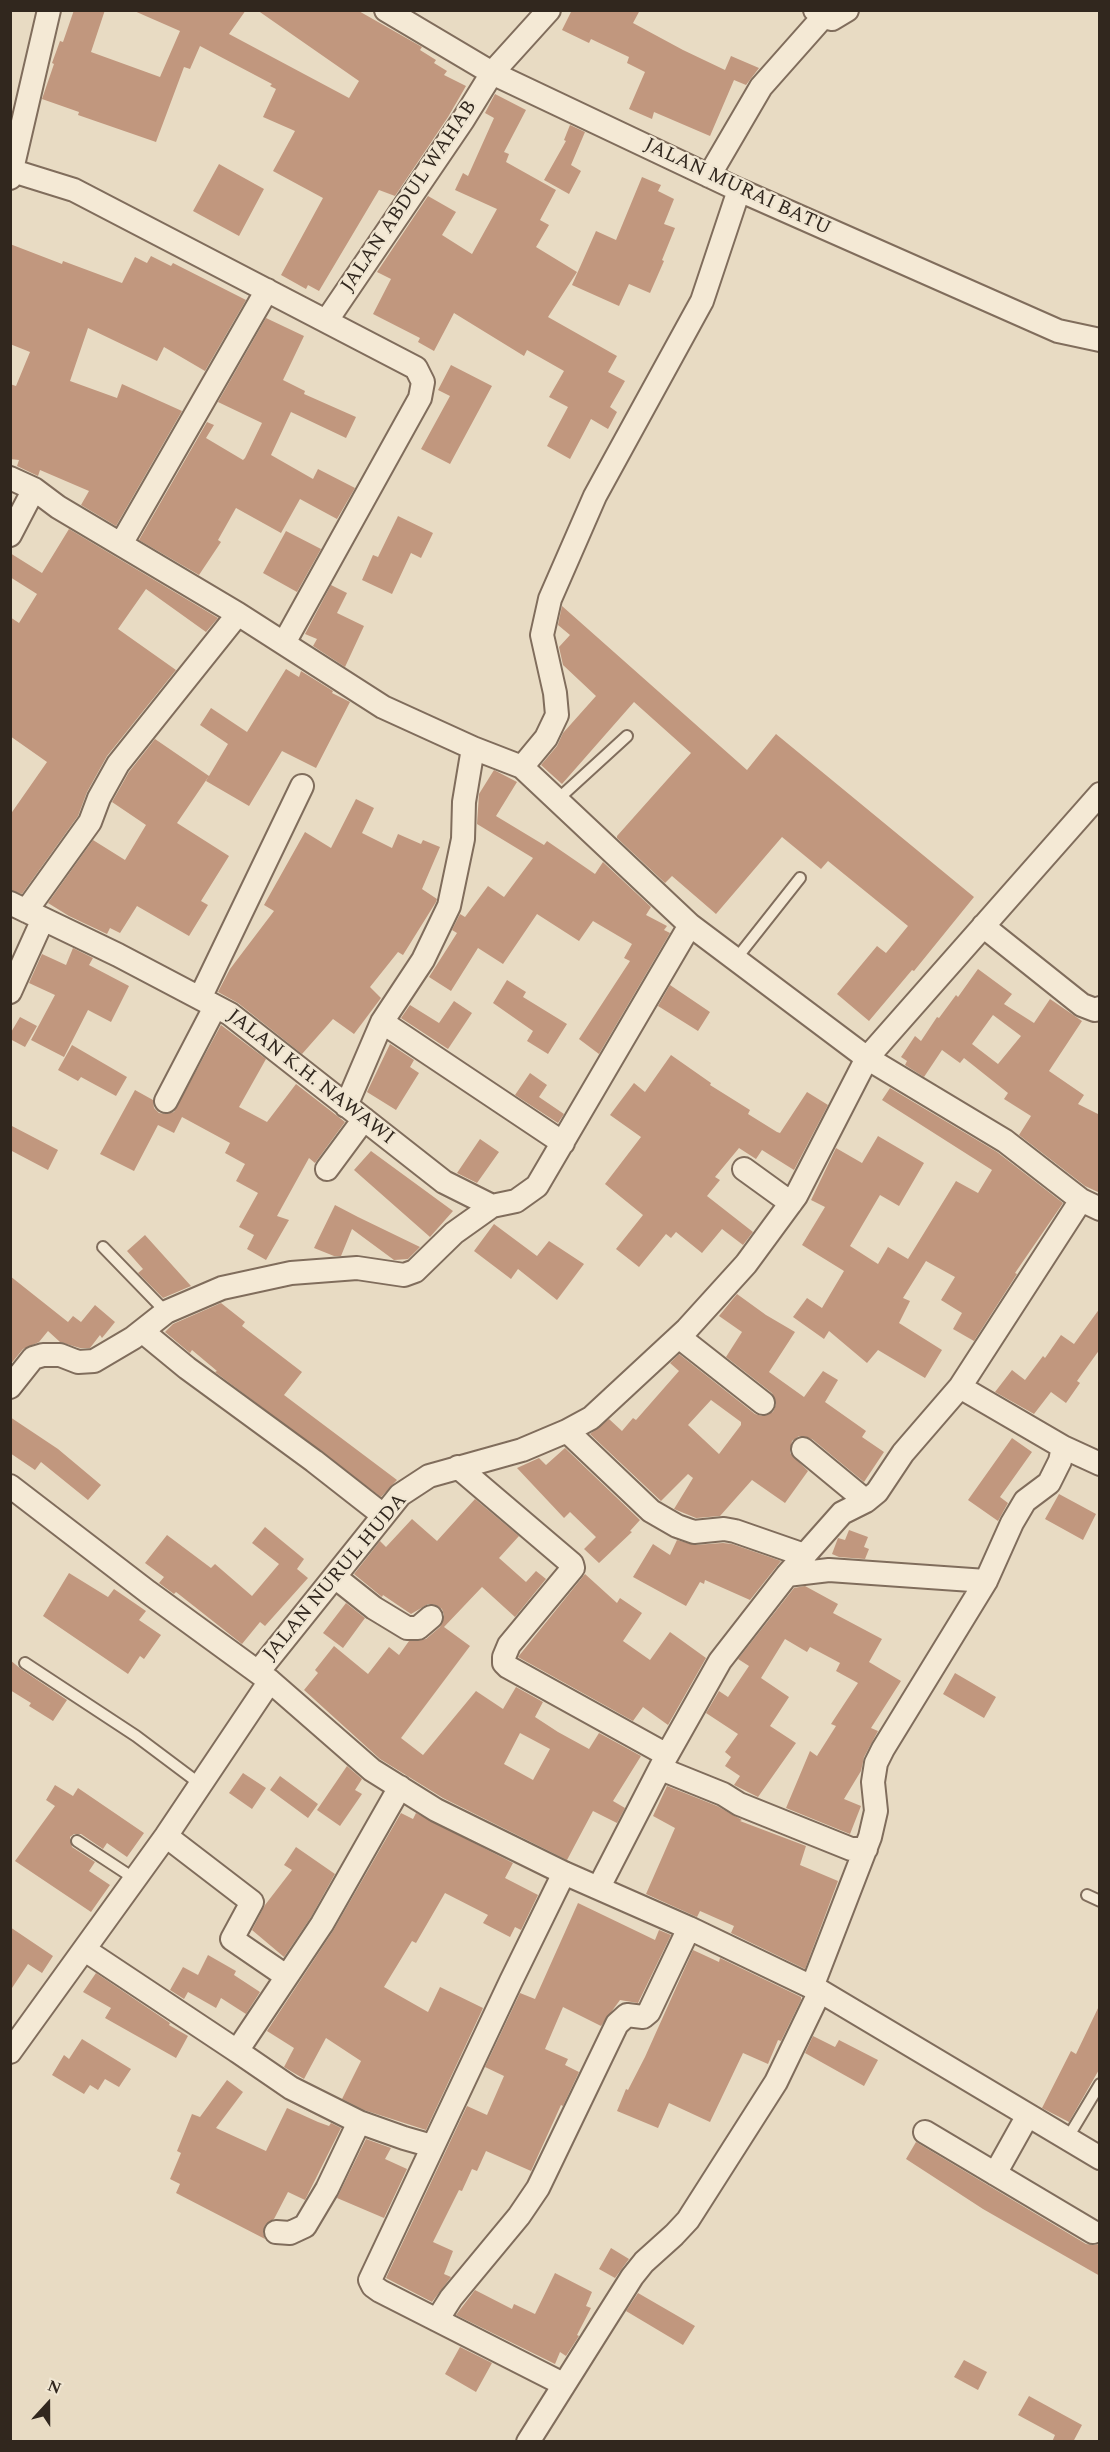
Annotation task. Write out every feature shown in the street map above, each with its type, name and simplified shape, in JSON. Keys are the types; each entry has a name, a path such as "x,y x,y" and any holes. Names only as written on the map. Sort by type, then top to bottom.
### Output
{"street":[{"path":"49,10 12,175 74,190 416,368 423,382 420,398 284,643"},
{"name":"JALAN MURAI BATU","path":"386,10 492,73 739,190 1058,332 1100,340"},
{"name":"JALAN ABDUL WAHAB","path":"327,320 463,120 492,73 549,10"},
{"path":"709,176 761,87 819,14 832,19 847,10"},
{"path":"522,767 546,738 557,715 542,634 550,599 595,496 702,301 739,190"},
{"path":"121,544 267,290"},
{"path":"10,478 34,489 58,507 238,614 383,707 473,748 522,767 690,925 867,1058 1005,1141 1090,1205 960,1387 903,1453 877,1492 866,1502 842,1513 787,1575 720,1661 598,1887"},
{"path":"10,535 34,489"},
{"path":"10,992 27,911 90,822 99,798 118,764 238,614"},
{"path":"327,1168 355,1112 381,1022 423,960 449,906 463,839 464,802 473,748"},
{"path":"166,1101 302,786"},
{"name":"JALAN NURUL HUDA","path":"10,2052 166,1836 264,1677 335,1576 400,1495 429,1476 522,1450 591,1418 679,1336 746,1264 791,1203 867,1058 1100,794"},
{"name":"JALAN K.H. NAWAWI","path":"27,911 118,955 230,1014 444,1182 492,1206"},
{"path":"10,1387 33,1358 43,1354 60,1355 78,1362 94,1361 142,1331 166,1311 222,1288 291,1273 357,1268 404,1275 415,1271 454,1233 492,1206 516,1201 537,1186 690,925"},
{"path":"983,926 1082,1005 1095,1010 1100,1008"},
{"path":"381,1022 563,1143"},
{"path":"744,1169 791,1203"},
{"path":"142,1331 383,1515"},
{"path":"679,1336 763,1403"},
{"path":"960,1387 1063,1447 1100,1464"},
{"path":"567,1431 651,1511 676,1526 694,1532 724,1529 735,1531 804,1555"},
{"path":"528,2442 632,2277 687,2220 776,2082 816,1989 866,1849 876,1811 873,1782 876,1763 986,1581 1012,1523 1025,1501 1048,1483 1055,1473 1063,1447"},
{"path":"803,1449 866,1502"},
{"path":"458,1467 572,1564 573,1568 509,1645 504,1657 504,1663 508,1667 664,1762 840,1845 851,1849 866,1849"},
{"path":"10,1486 264,1677 372,1770 436,1810 564,1873 688,1928 816,1989 1100,2158"},
{"path":"787,1575 829,1570 986,1581"},
{"path":"335,1576 374,1608 397,1623 412,1629 425,1624 431,1617"},
{"path":"237,2051 322,1924 400,1787"},
{"path":"166,1836 252,1902 232,1939 286,1976"},
{"path":"563,2384 380,2291 373,2286 370,2280 564,1873"},
{"path":"437,2320 451,2298 519,2216 538,2188 617,2024 627,2015 643,2017 649,2012 688,1928"},
{"path":"85,1950 291,2088 359,2122 432,2146"},
{"path":"995,2174 1028,2115"},
{"path":"276,2232 290,2233 305,2226 327,2189 359,2122"},
{"path":"925,2132 1093,2232"}],"lane":[{"path":"557,800 627,736"},
{"path":"736,959 800,878"},
{"path":"103,1247 166,1311"},
{"path":"25,1663 136,1736 200,1784"},
{"path":"77,1841 135,1879"},
{"path":"1087,1895 1100,1901"},
{"path":"1067,2139 1100,2084"}],"building":[{"path":"74,10 105,10 91,52 160,77 180,31 132,10 246,10 229,34 349,98 359,81 257,10 357,10 422,47 420,50 436,60 434,63 447,71 444,75 466,86 395,196 379,190 319,291 308,285 306,289 281,275 323,198 273,171 295,131 263,117 276,89 270,86 272,84 200,46 190,69 184,67 156,142 78,115 79,112 42,99 54,64 52,63 60,41 63,42"},
{"path":"572,10 640,10 633,23 683,50 725,70 731,56 759,68 746,85 734,80 710,136 654,112 652,119 629,109 645,72 627,63 629,57 591,39 589,43 562,30"},
{"path":"495,94 526,110 504,152 509,154 506,162 556,190 540,220 549,225 536,247 577,272 548,317 617,356 608,372 625,381 610,407 617,412 608,429 591,419 570,459 547,446 568,407 549,397 564,371 527,350 524,356 454,313 434,351 418,342 420,338 373,314 391,279 377,272 428,196 456,212 442,235 472,254 497,209 455,190 463,173 468,176 494,118 485,113"},
{"path":"570,125 585,132 571,165 581,171 569,194 544,180 566,141 564,140"},
{"path":"219,164 264,189 239,236 193,211"},
{"path":"642,177 661,185 658,191 674,199 664,224 675,228 650,293 629,284 619,306 572,285 596,231 616,240"},
{"path":"10,244 122,283 135,257 147,263 151,256 171,266 173,263 246,300 205,371 164,347 157,361 88,328 70,381 117,398 122,384 182,411 116,526 81,505 89,491 40,470 38,476 17,466 19,460 10,459 10,384 16,386 30,352 10,344"},
{"path":"266,318 304,336 283,380 305,391 304,394 356,417 346,438 291,412 271,455 313,479 318,469 355,488 337,519 300,499 281,533 236,508 218,540 221,542 199,575 139,540 207,422 214,425 206,438 243,460 245,458 262,423 218,402"},
{"path":"451,365 492,386 450,464 421,449 450,396 438,390"},
{"path":"398,516 433,533 421,558 411,553 392,594 362,580 373,555 378,557"},
{"path":"69,529 218,618 206,632 146,589 118,629 176,670 107,756 87,792 78,816 22,894 10,890 10,815 47,762 10,736 10,617 19,623 37,594 10,577 10,553 42,573"},
{"path":"286,531 321,549 297,592 263,573"},
{"path":"331,585 347,593 337,613 364,626 345,667 313,646 317,639 305,634"},
{"path":"562,606 747,770 776,734 974,897 914,971 912,970 869,1021 837,994 877,946 886,953 908,926 828,861 821,869 782,837 716,914 672,876 665,883 617,838 691,753 634,702 562,784 541,765 557,746 563,733 596,696 563,665 559,647 570,635 558,625"},
{"path":"286,669 299,677 301,671 333,691 332,693 350,702 316,768 282,751 249,806 206,781 228,744 200,725 211,708 247,732"},
{"path":"155,739 209,776 177,823 229,856 201,901 208,905 189,936 137,906 120,933 110,928 107,934 48,903 93,840 125,860 146,825 112,802 129,772"},
{"path":"494,770 517,782 496,816 544,845 547,841 595,874 603,862 651,907 646,915 667,926 664,930 670,933 599,1054 579,1039 630,961 624,958 632,944 593,921 579,941 537,914 503,964 478,948 451,991 429,977 457,933 452,930 460,914 465,917 488,886 504,897 533,858 477,824 479,794"},
{"path":"356,799 374,808 362,833 392,848 398,834 421,844 423,840 440,847 422,889 437,899 403,955 398,952 370,987 381,998 354,1034 333,1019 302,1054 238,1003 218,992 230,969 274,911 264,905 305,832 331,848"},
{"path":"73,948 93,958 89,965 129,986 111,1022 88,1010 64,1057 31,1040 55,995 29,983 42,954 66,965"},
{"path":"978,969 1012,994 1004,1004 1034,1023 1050,999 1082,1021 1049,1071 1084,1095 1078,1104 1100,1115 1100,1193 1085,1186 1019,1135 1031,1116 1004,1099 1008,1093 964,1058 960,1063 942,1050 924,1077 905,1065 907,1061 901,1057 915,1036 921,1041 937,1017 939,1018 956,995 958,997","holes":["993,1015 1021,1036 998,1064 972,1044"]},
{"path":"507,980 526,992 523,997 567,1024 548,1054 527,1041 533,1031 493,1003"},
{"path":"670,985 710,1012 698,1031 658,1006"},
{"path":"454,1001 472,1013 448,1049 401,1018 410,1005 439,1023"},
{"path":"20,1017 37,1026 25,1047 10,1039 10,1034"},
{"path":"221,1025 266,1059 239,1107 267,1122 296,1084 345,1122 315,1163 309,1158 277,1216 289,1220 266,1260 247,1249 254,1235 239,1227 258,1193 236,1181 245,1164 225,1153 230,1143 182,1117 174,1133 158,1125 134,1171 100,1154 135,1090 153,1100 154,1108 159,1113 174,1112"},
{"path":"390,1044 414,1060 410,1067 419,1073 396,1110 367,1092"},
{"path":"72,1045 127,1077 116,1096 81,1077 78,1081 58,1070"},
{"path":"671,1055 711,1083 710,1085 750,1110 748,1114 780,1133 807,1092 828,1105 794,1170 762,1150 756,1159 739,1148 715,1177 720,1180 707,1196 753,1232 743,1245 722,1229 702,1253 676,1232 671,1238 666,1234 639,1267 616,1249 643,1215 605,1184 641,1137 610,1115 634,1083 645,1092"},
{"path":"530,1073 547,1085 539,1097 564,1114 558,1123 515,1095"},
{"path":"890,1088 997,1152 1063,1203 1015,1273 1017,1274 974,1341 953,1329 962,1313 941,1300 955,1277 926,1261 903,1298 910,1301 899,1323 942,1350 925,1378 878,1350 867,1363 829,1331 824,1339 793,1317 807,1298 822,1308 844,1271 802,1245 825,1207 811,1200 836,1148 862,1163 878,1136 924,1163 899,1206 880,1195 850,1246 878,1264 888,1247 908,1259 956,1181 978,1193 992,1170 882,1100"},
{"path":"10,1125 58,1150 48,1170 10,1150"},
{"path":"480,1139 499,1152 477,1183 457,1173"},
{"path":"371,1151 453,1211 430,1237 354,1170"},
{"path":"335,1205 420,1247 408,1259 394,1260 352,1229 341,1256 334,1256 314,1248"},
{"path":"494,1224 537,1256 549,1241 584,1264 557,1300 518,1269 511,1279 474,1251"},
{"path":"145,1235 191,1286 163,1298 138,1273 143,1269 127,1251"},
{"path":"10,1276 68,1322 73,1316 81,1322 95,1305 115,1322 102,1338 100,1335 90,1348 80,1348 60,1342 48,1331 39,1342 23,1349 10,1365"},
{"path":"737,1294 795,1332 769,1372 804,1397 823,1371 838,1380 825,1402 866,1431 862,1437 884,1452 864,1482 812,1439 799,1436 792,1441 790,1453 808,1471 785,1503 752,1480 720,1516 696,1518 674,1509 693,1478 688,1474 661,1501 590,1434 609,1419 622,1431 633,1418 636,1420 679,1371 670,1363 679,1354 755,1414 762,1416 773,1412 776,1404 772,1393 726,1357 742,1332 719,1316","holes":["711,1400 741,1422 719,1454 688,1425"]},
{"path":"221,1303 245,1322 242,1326 302,1372 284,1395 397,1480 381,1497 215,1372 217,1371 192,1350 190,1353 165,1332 173,1324"},
{"path":"1100,1308 1100,1349 1077,1381 1080,1383 1066,1403 1051,1392 1034,1414 995,1392 1012,1370 1025,1380 1043,1356 1045,1358 1061,1335 1074,1344"},
{"path":"10,1417 58,1449 101,1485 88,1500 41,1462 35,1470 10,1453"},
{"path":"1012,1438 1032,1452 1000,1497 1008,1503 998,1521 968,1500"},
{"path":"565,1448 640,1520 630,1531 632,1532 599,1563 584,1549 596,1537 570,1512 564,1518 517,1468 539,1458 546,1465"},
{"path":"1059,1494 1096,1514 1083,1540 1045,1519"},
{"path":"475,1499 519,1536 499,1558 526,1582 536,1571 546,1579 515,1617 482,1587 444,1627 470,1646 401,1738 423,1755 476,1691 503,1709 516,1687 543,1702 535,1717 558,1732 589,1749 599,1733 641,1756 613,1801 625,1808 617,1823 593,1811 567,1860 443,1798 380,1759 304,1690 318,1673 315,1670 334,1646 368,1674 389,1647 399,1655 409,1641 426,1639 440,1627 444,1615 442,1609 436,1605 428,1604 411,1614 383,1595 382,1597 354,1574 380,1541 386,1547 412,1519 437,1541","holes":["520,1733 550,1749 533,1780 504,1764"]},
{"path":"265,1527 304,1559 297,1569 308,1578 265,1626 260,1622 242,1644 176,1592 174,1594 159,1583 164,1577 145,1563 167,1535 211,1568 215,1564 252,1596 279,1564 252,1543"},
{"path":"849,1530 868,1537 864,1547 869,1549 865,1559 839,1557 832,1554 838,1538 845,1540"},
{"path":"677,1540 695,1545 732,1544 781,1561 750,1600 705,1580 704,1584 700,1582 686,1606 633,1577 653,1544 670,1555"},
{"path":"69,1573 108,1597 114,1589 146,1611 139,1620 161,1635 144,1659 140,1656 128,1674 43,1616"},
{"path":"585,1574 617,1603 620,1598 642,1613 623,1641 650,1660 670,1632 706,1658 668,1725 643,1707 633,1721 518,1657"},
{"path":"805,1586 838,1604 833,1613 882,1639 869,1662 901,1681 871,1728 878,1731 864,1757 861,1771 844,1799 861,1806 850,1834 786,1808 810,1751 817,1756 836,1726 831,1724 858,1683 836,1671 840,1663 810,1647 807,1652 785,1639 761,1678 789,1697 770,1726 796,1743 758,1797 734,1785 740,1776 725,1766 731,1757 725,1752 738,1734 706,1713 719,1691 728,1697 749,1666 738,1659 794,1588"},
{"path":"346,1603 365,1618 343,1648 323,1633"},
{"path":"10,1660 67,1700 53,1721 29,1706 31,1703 10,1690"},
{"path":"955,1673 996,1697 984,1718 943,1694"},
{"path":"347,1766 362,1779 355,1790 362,1794 340,1826 317,1810"},
{"path":"243,1773 266,1788 252,1809 229,1793"},
{"path":"280,1776 318,1804 308,1818 270,1790"},
{"path":"55,1785 73,1796 78,1788 144,1833 127,1857 107,1843 103,1849 81,1834 74,1834 70,1837 72,1847 95,1862 89,1871 110,1885 91,1912 15,1861 55,1806 46,1800"},
{"path":"667,1786 717,1806 742,1820 740,1821 806,1846 800,1865 838,1881 805,1969 731,1933 734,1926 700,1911 697,1917 646,1894 675,1828 653,1816"},
{"path":"401,1813 413,1819 416,1813 513,1863 505,1878 538,1895 521,1930 515,1927 510,1937 483,1923 488,1915 445,1893 416,1943 412,1941 384,1987 428,2012 440,1987 483,2008 426,2130 364,2110 342,2099 361,2061 326,2038 304,2079 284,2067 294,2048 267,2031 333,1931"},
{"path":"296,1847 335,1874 311,1917 284,1957 252,1930 265,1905 292,1870 284,1865"},
{"path":"578,1903 655,1940 659,1930 671,1935 638,2003 620,2000 601,2026 563,2007 545,2049 568,2059 565,2065 579,2072 531,2171 486,2151 477,2171 472,2169 433,2242 453,2251 444,2274 451,2277 432,2302 386,2278 467,2106 487,2115 504,2076 485,2067 520,1993 535,1999"},
{"path":"10,1927 53,1956 42,1973 28,1964 10,1991"},
{"path":"693,1950 719,1962 720,1958 801,1997 801,2000 781,2041 778,2040 768,2064 743,2053 710,2122 669,2103 658,2128 617,2111 626,2089 628,2090 645,2057"},
{"path":"208,1955 236,1971 234,1975 260,1992 246,2014 221,1998 216,2008 188,1992 184,1999 170,1990 183,1967 198,1975"},
{"path":"96,1973 188,2036 176,2058 105,2018 111,2008 83,1992"},
{"path":"1100,2004 1100,2068 1069,2122 1042,2108 1071,2051 1076,2054"},
{"path":"813,2036 835,2047 839,2040 878,2060 864,2086 805,2053"},
{"path":"82,2039 131,2069 119,2087 105,2079 98,2090 90,2085 84,2094 52,2075 64,2055 69,2059"},
{"path":"227,2080 243,2092 216,2128 266,2151 287,2108 318,2122 329,2126 331,2123 341,2128 305,2200 288,2192 274,2219 265,2225 263,2232 265,2239 176,2193 180,2184 170,2179 181,2153 177,2151 192,2114 200,2117"},
{"path":"366,2139 391,2148 385,2159 407,2169 384,2218 337,2198"},
{"path":"916,2142 1086,2244 1100,2244 1100,2276 983,2209 906,2159"},
{"path":"611,2248 629,2259 615,2278 599,2269"},
{"path":"555,2273 592,2292 586,2306 591,2308 577,2335 579,2336 566,2356 560,2352 555,2364 456,2315 475,2290 512,2309 514,2304 535,2314"},
{"path":"638,2293 695,2326 683,2345 626,2311"},
{"path":"460,2347 492,2363 476,2392 445,2374"},
{"path":"964,2360 987,2372 978,2390 954,2377"},
{"path":"1029,2396 1082,2425 1073,2442 1052,2442 1055,2435 1018,2415"}]}
